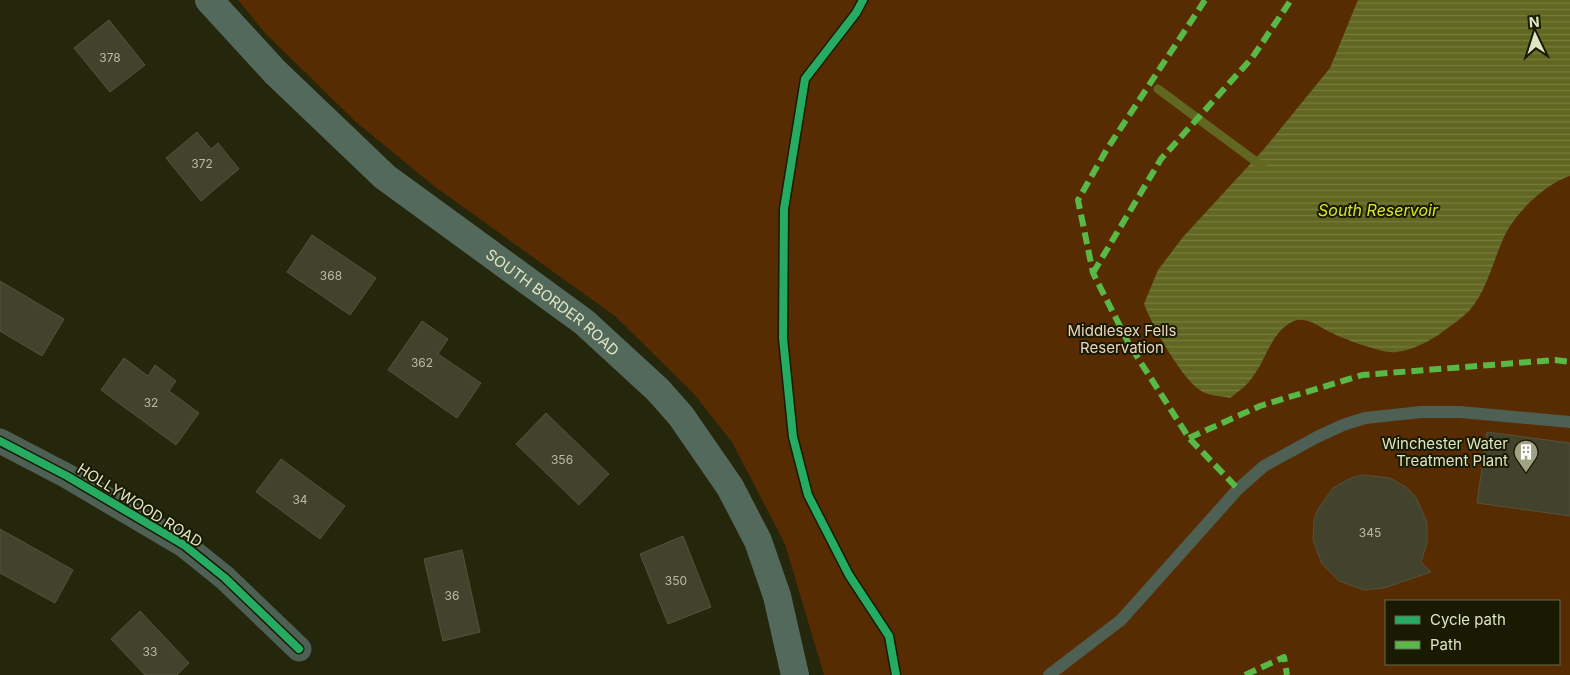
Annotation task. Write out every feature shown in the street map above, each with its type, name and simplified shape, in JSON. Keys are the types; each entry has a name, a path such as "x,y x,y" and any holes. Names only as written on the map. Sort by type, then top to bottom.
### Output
{"main road":[{"name":"SOUTH BORDER ROAD","path":"209,0 274,72 385,177 584,322 658,390 675,409 730,487 758,541 777,596 795,675"}],"street":[{"name":"HOLLYWOOD ROAD","path":"0,441 67,476 184,545 225,578 299,649"}],"lane":[{"path":"1049,675 1121,620 1238,489 1264,466 1317,437 1343,425 1365,418 1421,412 1460,412 1570,422"}],"green space":[{"name":"Middlesex Fells Reservation","path":"238,0 1570,0 1570,675 824,675 785,544 732,442 694,394 615,316 434,186 356,122 266,34"}],"water":[{"name":"South Reservoir","path":"1358,0 1570,0 1570,176 1543,191 1520,213 1508,229 1476,302 1469,311 1434,338 1411,349 1390,352 1344,338 1309,321 1294,321 1280,331 1252,379 1230,398 1203,392 1186,377 1169,352 1144,304 1158,270 1183,237 1264,149 1330,68"}],"building":[{"path":"109,20 145,65 110,92 74,48"},
{"path":"197,132 211,149 218,143 239,169 201,201 166,158"},
{"path":"312,235 376,278 350,315 287,272"},
{"path":"0,281 64,319 42,356 0,331"},
{"path":"422,321 448,339 438,354 481,383 457,418 388,370"},
{"path":"124,358 148,376 155,365 176,381 169,391 199,413 176,445 101,390"},
{"path":"546,413 609,474 579,505 516,444"},
{"name":"Winchester Water Treatment Plant","path":"1487,432 1570,443 1570,516 1477,503"},
{"path":"281,459 345,506 320,539 256,492"},
{"path":"1362,475 1390,478 1406,487 1416,497 1427,523 1427,543 1421,562 1431,572 1384,588 1364,590 1339,581 1322,564 1313,540 1314,520 1318,509 1333,488 1351,478"},
{"path":"0,529 73,570 55,603 0,573"},
{"path":"683,536 711,607 668,624 640,554"},
{"path":"462,550 480,632 443,641 424,559"},
{"path":"140,611 189,663 177,675 145,675 111,639"}],"waterway":[{"path":"1158,89 1262,166"}],"marked path":[{"path":"1205,0 1107,149 1078,200 1093,273 1129,344 1189,438 1238,489"},
{"path":"1093,273 1161,159 1252,58 1291,0"},
{"path":"1189,438 1260,406 1362,375 1555,360 1570,362"},
{"path":"1245,675 1284,657 1287,675"}],"cycle path":[{"path":"863,0 856,13 805,79 784,209 783,338 793,437 808,495 849,575 889,636 896,675"},
{"path":"0,441 67,476 184,545 225,578 299,649"}],"place":[{"name":"Winchester Water Treatment Plant","path":"1526,473"}]}
